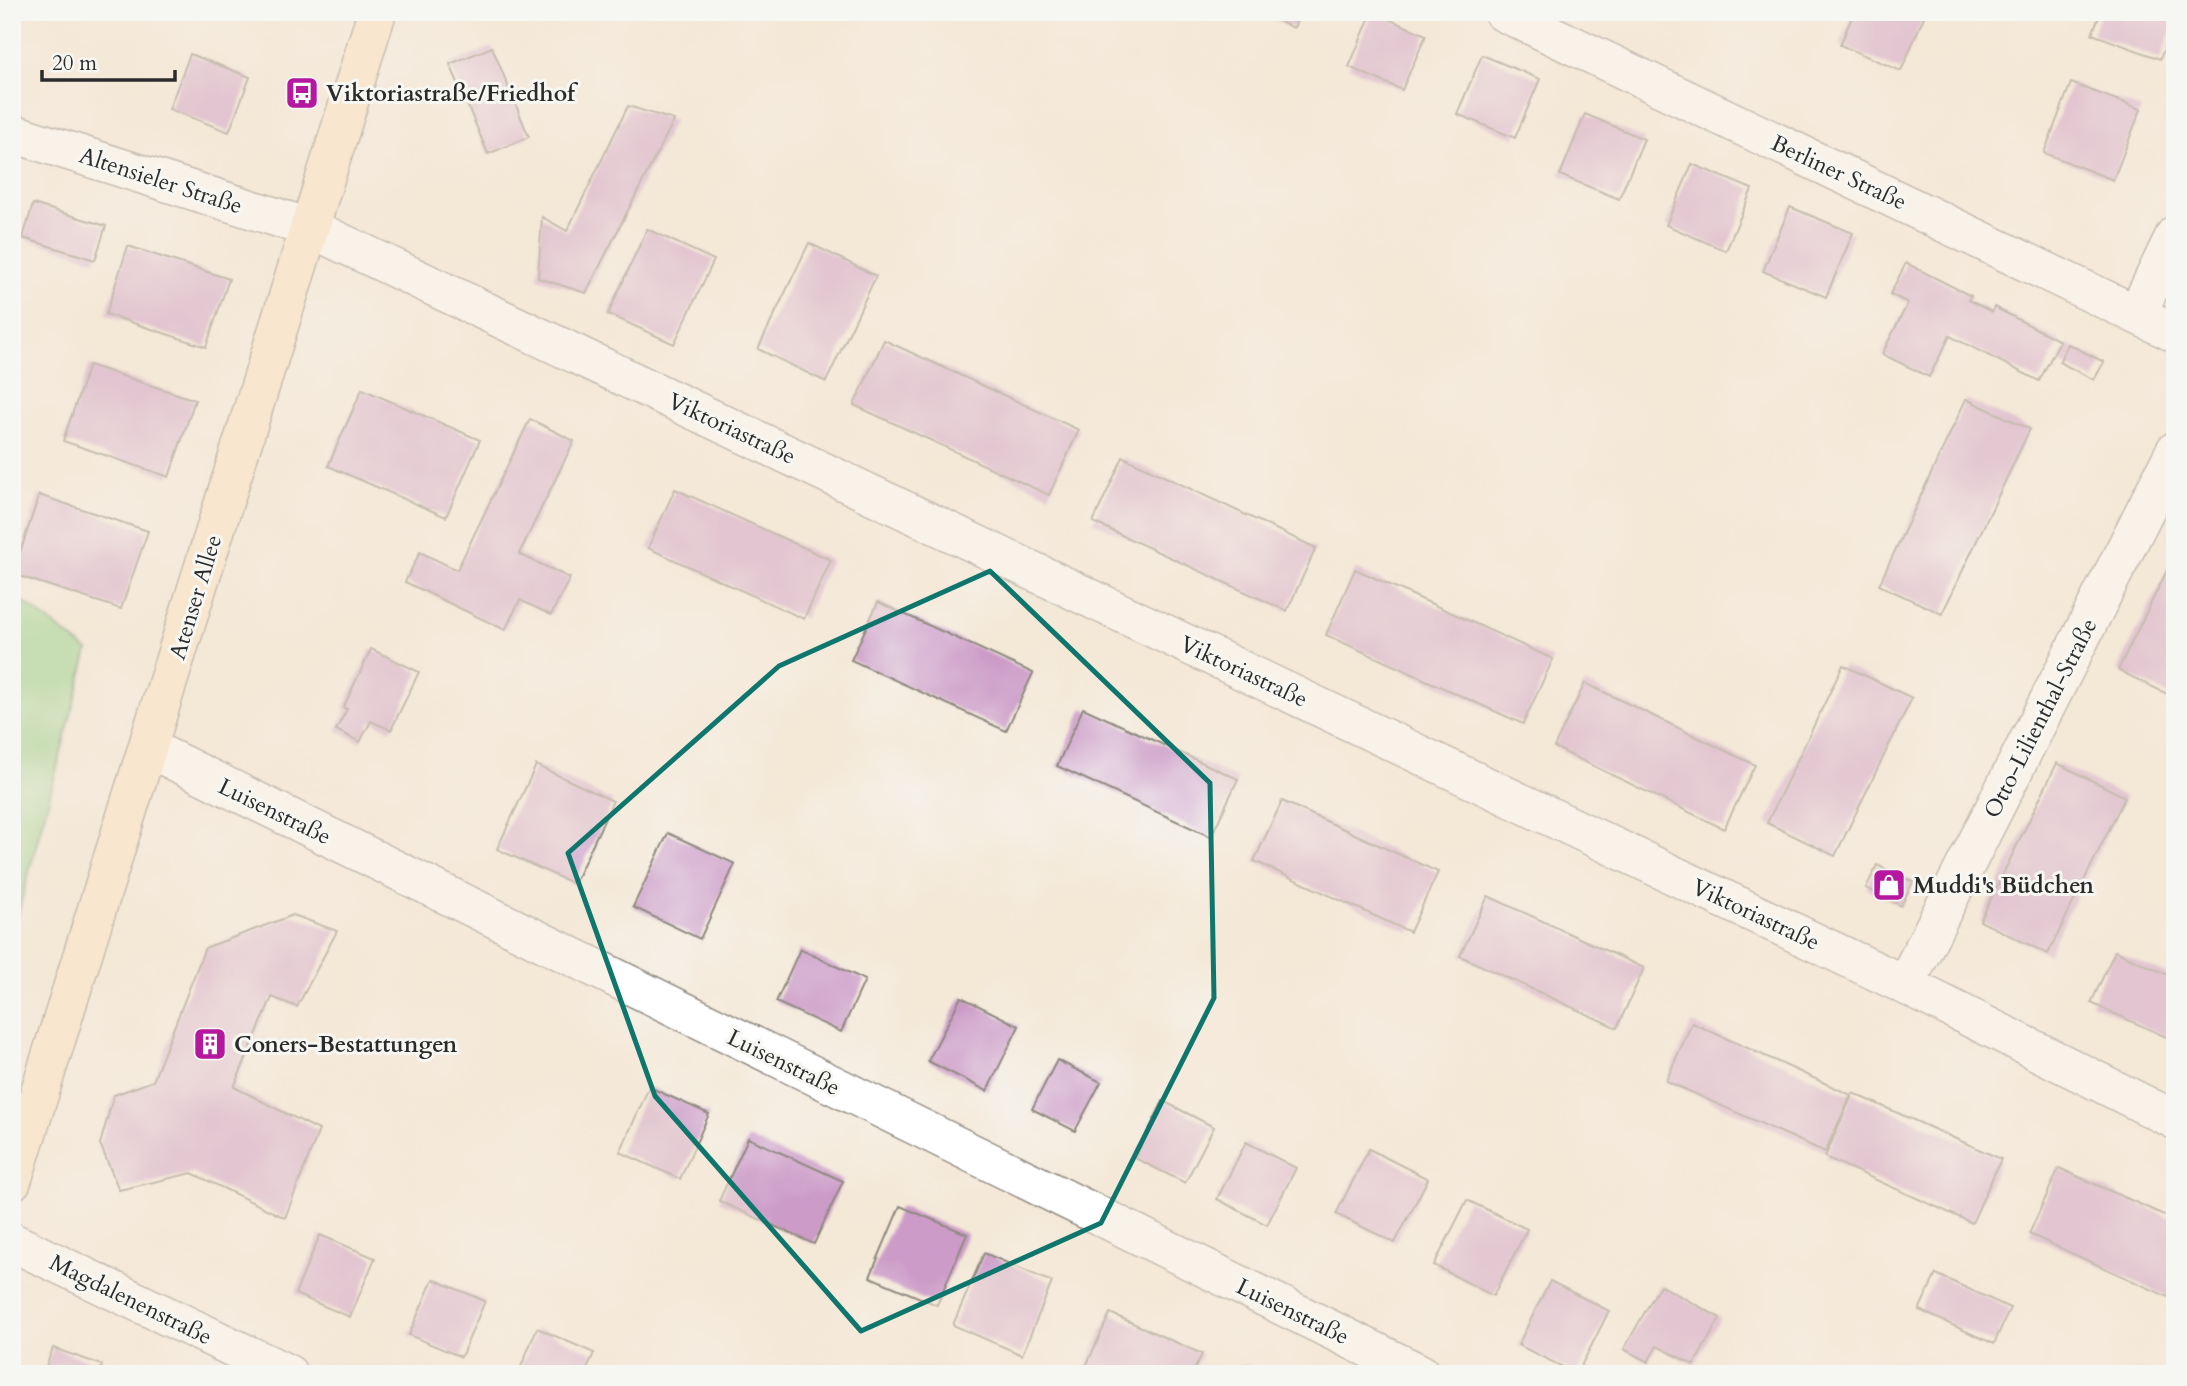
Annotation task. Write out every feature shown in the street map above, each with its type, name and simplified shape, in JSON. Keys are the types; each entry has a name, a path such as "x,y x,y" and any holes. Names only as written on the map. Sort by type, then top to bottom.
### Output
{"street":[{"name":"Atenser Allee","path":"12,1181 377,12"},
{"name":"Berliner Straße","path":"1503,12 2175,333"},
{"name":"Altensieler Straße","path":"12,132 310,228"},
{"name":"Viktoriastraße","path":"310,228 1905,985 2175,1120"},
{"path":"2137,314 2175,235"},
{"name":"Otto-Lilienthal-Straße","path":"1905,985 2175,451"},
{"name":"Luisenstraße","path":"148,748 1421,1374"},
{"name":"Magdalenenstraße","path":"12,1242 288,1374"}],"highlighted area":[{"path":"990,571 1210,783 1214,998 1101,1223 861,1331 655,1096 568,853 779,666"}],"green space":[{"path":"12,593 88,651 12,936"}],"building":[{"path":"1257,12 1300,12 1294,28"},
{"path":"1372,12 1426,35 1402,90 1349,67"},
{"path":"1854,12 1926,12 1901,71 1840,45"},
{"path":"2101,12 2175,12 2175,21 2160,59 2092,34"},
{"path":"492,47 529,137 488,154 450,64"},
{"path":"190,54 250,77 229,132 169,109"},
{"path":"1482,55 1540,79 1515,138 1457,114"},
{"path":"2071,83 2141,109 2113,180 2044,153"},
{"path":"628,106 674,120 586,293 538,278 542,217 567,231"},
{"path":"1585,114 1644,139 1619,199 1560,175"},
{"path":"1692,164 1752,189 1726,251 1666,225"},
{"path":"33,204 106,226 95,260 23,238"},
{"path":"1790,207 1853,233 1826,297 1763,271"},
{"path":"647,229 714,260 674,344 608,314"},
{"path":"809,243 876,276 826,382 758,349"},
{"path":"128,246 229,279 206,347 106,314"},
{"path":"1906,263 1971,296 1968,300 1992,312 1994,307 2060,341 2039,381 1950,336 1929,377 1882,354 1908,303 1890,294"},
{"path":"884,340 1079,430 1049,495 854,405"},
{"path":"2068,344 2104,362 2094,380 2059,362"},
{"path":"89,365 195,400 169,477 63,441"},
{"path":"362,389 480,440 446,517 328,466"},
{"path":"1966,399 2030,429 1942,614 1879,585"},
{"path":"530,419 574,441 519,554 570,578 551,615 520,600 505,630 405,582 420,552 457,570"},
{"path":"1123,457 1316,548 1287,611 1093,522"},
{"path":"675,489 831,560 804,619 648,548"},
{"path":"39,495 148,531 121,609 13,574"},
{"path":"2175,554 2175,688 2171,696 2118,670"},
{"path":"1355,569 1553,659 1523,724 1326,635"},
{"path":"878,602 1033,673 1006,731 851,660"},
{"path":"371,649 419,672 391,730 371,721 360,742 336,730 347,709 343,708"},
{"path":"1843,665 1912,698 1835,856 1767,823"},
{"path":"1585,683 1755,765 1724,829 1554,747"},
{"path":"1083,708 1238,779 1211,837 1057,766"},
{"path":"2057,763 2125,797 2048,954 1980,921"},
{"path":"536,765 613,801 574,884 497,849"},
{"path":"1282,801 1438,872 1410,932 1254,861"},
{"path":"668,833 735,864 700,939 633,907"},
{"name":"Muddi's Büdchen","path":"1877,865 1913,882 1901,906 1866,888"},
{"path":"1488,896 1644,968 1617,1028 1460,956"},
{"name":"Coners-Bestattungen","path":"293,915 337,931 297,1007 272,997 234,1087 319,1130 285,1218 192,1173 119,1190 100,1144 114,1095 153,1081 205,948"},
{"path":"800,949 865,980 841,1032 776,1002"},
{"path":"2115,951 2175,978 2175,1041 2091,1003"},
{"path":"961,997 1019,1026 987,1091 928,1061"},
{"path":"1692,1023 1851,1095 1825,1152 1666,1081"},
{"path":"1057,1060 1101,1082 1075,1131 1032,1109"},
{"path":"649,1087 709,1114 680,1179 620,1152"},
{"path":"1853,1093 2001,1159 1972,1223 1825,1157"},
{"path":"1163,1101 1214,1127 1185,1183 1135,1158"},
{"path":"748,1138 843,1181 814,1244 719,1201"},
{"path":"1246,1142 1296,1168 1267,1225 1217,1199"},
{"path":"1369,1149 1428,1179 1395,1243 1336,1214"},
{"path":"2059,1168 2175,1220 2175,1300 2029,1234"},
{"path":"1467,1200 1527,1229 1493,1296 1434,1265"},
{"path":"900,1206 967,1234 937,1305 870,1277"},
{"path":"320,1235 375,1258 350,1317 295,1294"},
{"path":"984,1253 1052,1282 1022,1355 953,1325"},
{"path":"1936,1274 2010,1308 1994,1344 1919,1310"},
{"path":"433,1279 485,1301 461,1357 409,1335"},
{"path":"1550,1281 1609,1311 1577,1374 1518,1345"},
{"path":"1660,1285 1720,1318 1694,1365 1657,1346 1648,1362 1624,1349"},
{"path":"1110,1313 1202,1354 1192,1374 1083,1373"},
{"path":"537,1328 594,1353 585,1374 518,1374"},
{"path":"53,1348 102,1365 99,1374 43,1374"},
{"path":"1245,1364 1266,1374 1241,1374"}],"place":[{"name":"Viktoriastraße/Friedhof","path":"302,93"},
{"name":"Muddi's Büdchen","path":"1889,885"},
{"name":"Coners-Bestattungen","path":"210,1044"}]}
